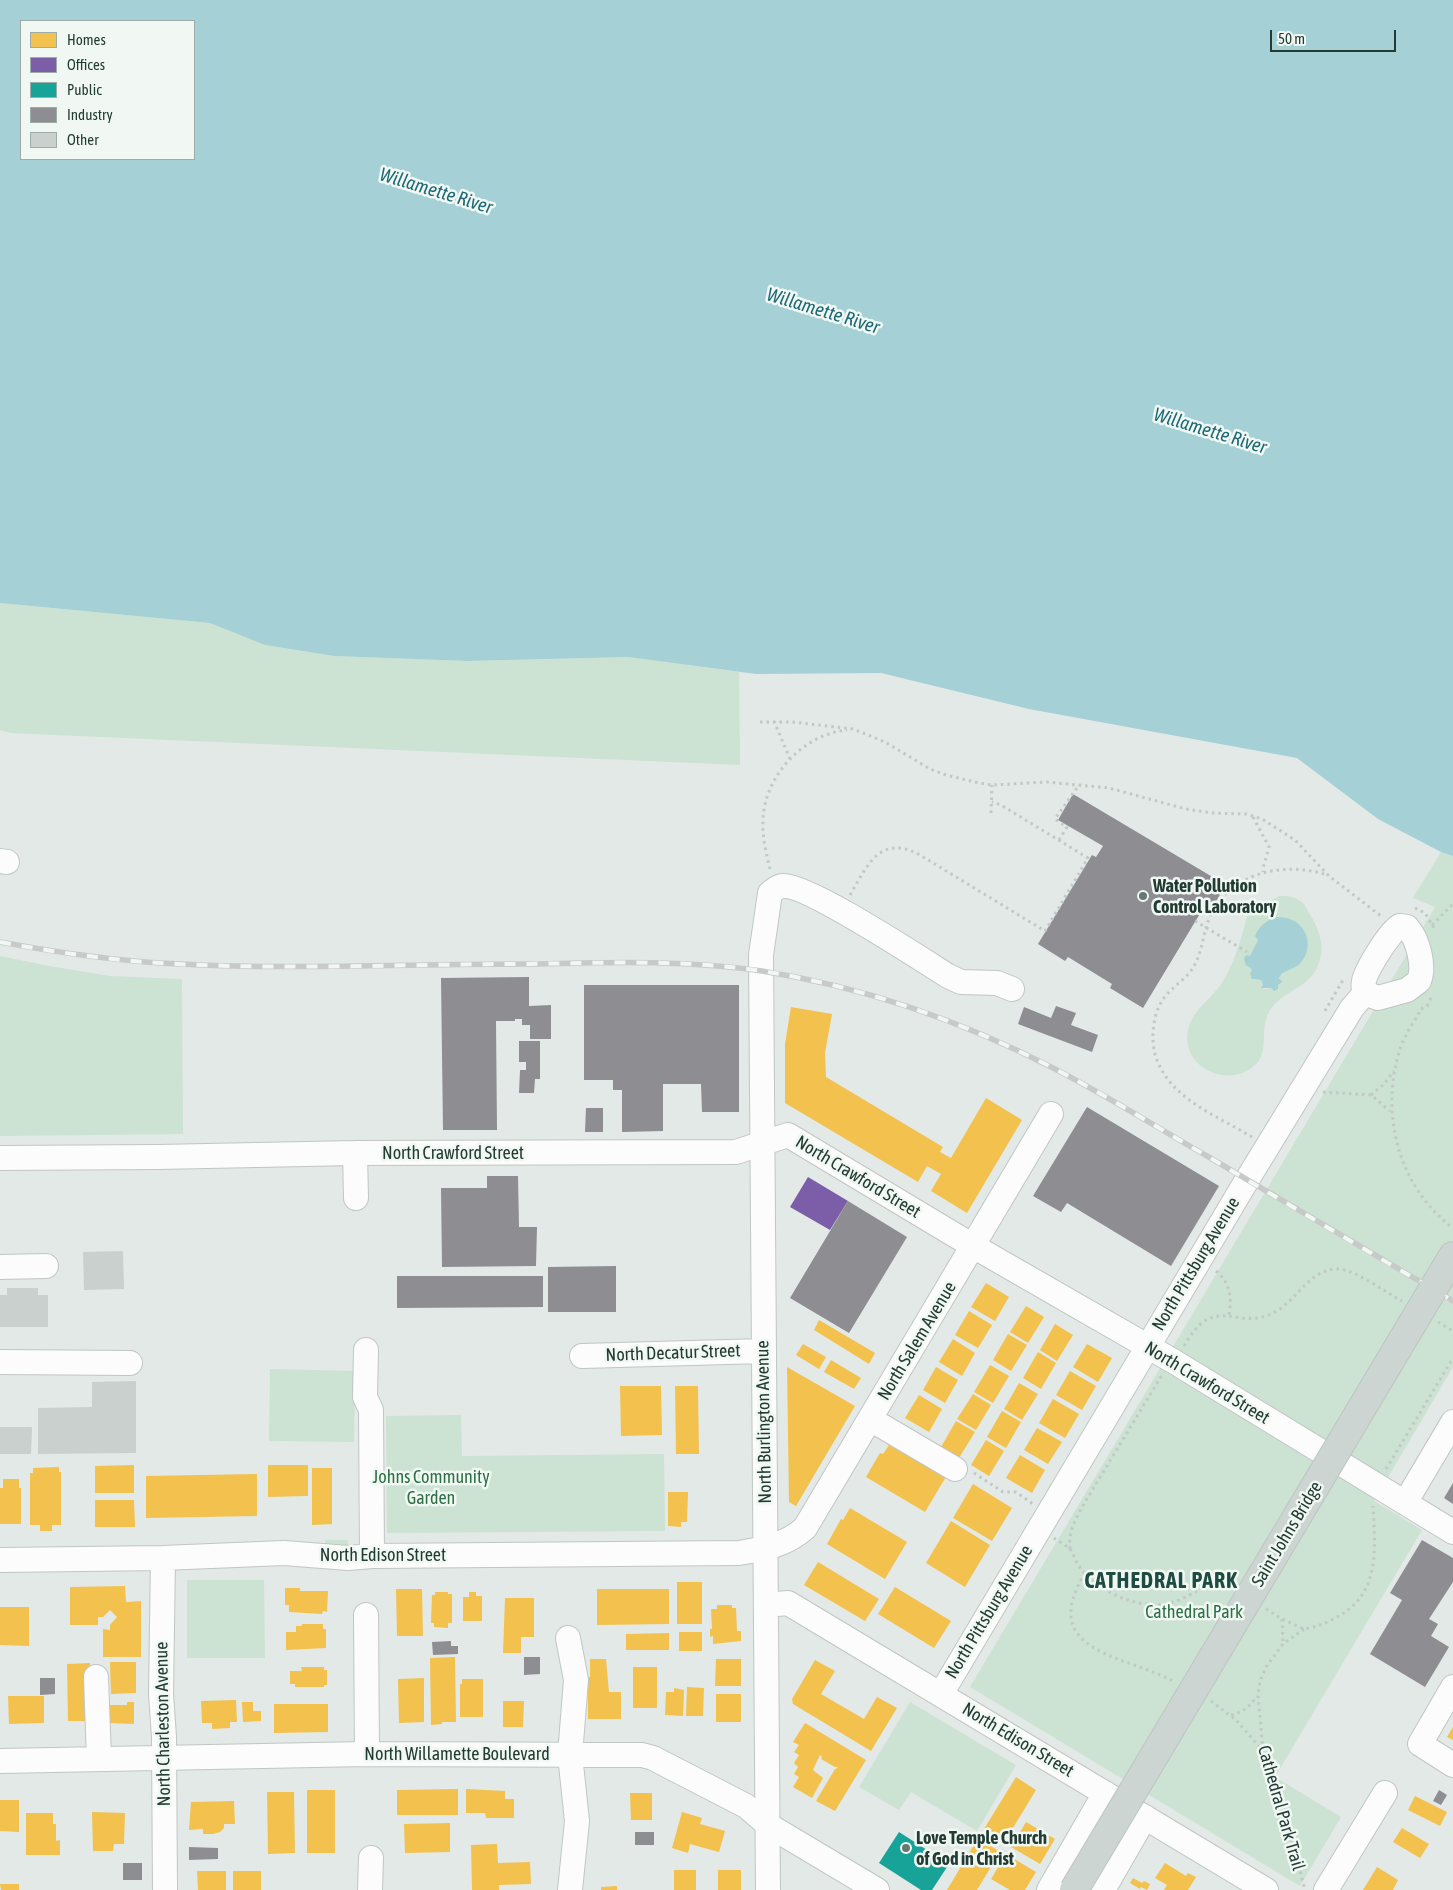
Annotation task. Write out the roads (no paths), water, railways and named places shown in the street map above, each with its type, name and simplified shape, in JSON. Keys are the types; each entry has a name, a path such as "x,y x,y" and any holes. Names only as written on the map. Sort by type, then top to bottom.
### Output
{"main road":[{"name":"Saint Johns Bridge","path":"1074,1890 1453,1256"}],"street":[{"name":"North Burlington Avenue","path":"768,1890 761,955 770,893 785,886 797,889 841,911 948,976 961,982 997,983 1012,989"},
{"name":"North Pittsburg Avenue","path":"941,1694 1198,1261 1352,1008 1365,993"},
{"name":"North Salem Avenue","path":"765,1549 796,1536 805,1528 1051,1114"},
{"name":"North Crawford Street","path":"0,1158 355,1153 736,1152 788,1135 973,1246 1173,1362 1453,1532"},
{"path":"355,1153 356,1198"},
{"path":"0,1267 46,1266"},
{"path":"366,1350 366,1397 371,1410 372,1556"},
{"name":"North Decatur Street","path":"582,1356 764,1351"},
{"path":"0,1362 130,1363"},
{"path":"870,1419 955,1468"},
{"path":"1405,1503 1453,1422"},
{"name":"North Edison Street","path":"0,1560 162,1558 284,1553 348,1558 372,1556 739,1553 765,1549"},
{"name":"North Charleston Avenue","path":"162,1558 161,1694 164,1758 165,1890"},
{"name":"North Edison Street","path":"766,1605 788,1603 1266,1890"},
{"path":"366,1614 367,1754"},
{"path":"568,1638 576,1680 570,1755 577,1821 570,1890"},
{"path":"96,1677 99,1759"},
{"path":"1453,1687 1420,1744 1453,1765"},
{"name":"North Willamette Boulevard","path":"0,1761 367,1754 642,1755 746,1806 768,1825 877,1890"},
{"path":"1049,1890 1105,1793"},
{"path":"1326,1890 1385,1793"},
{"path":"1103,1890 1146,1817"},
{"path":"370,1890 371,1858"}],"water":[{"name":"Willamette River","path":"0,0 1453,0 1453,856 1441,852 1378,819 1297,758 1029,709 881,673 756,674 628,657 467,661 334,656 265,645 210,623 0,603"},
{"path":"1277,917 1296,922 1304,931 1308,945 1304,959 1297,966 1282,973 1279,978 1283,982 1274,991 1271,988 1261,988 1263,985 1261,980 1252,979 1250,974 1252,969 1246,965 1244,959 1246,955 1250,956 1258,940 1255,936 1261,926"}],"railway":[{"path":"0,942 108,958 192,965 334,966 672,963 762,971 837,986 874,996 948,1021 1019,1051 1073,1078 1453,1301"}],"place":[{"name":"Water Pollution Control Laboratory","path":"1143,896"},
{"name":"Love Temple Church of God in Christ","path":"906,1848"}],"district":[{"name":"CATHEDRAL PARK","path":"1161,1581"}],"park label":[{"name":"Johns Community Garden","path":"431,1487"},
{"name":"Cathedral Park","path":"1194,1612"}]}
